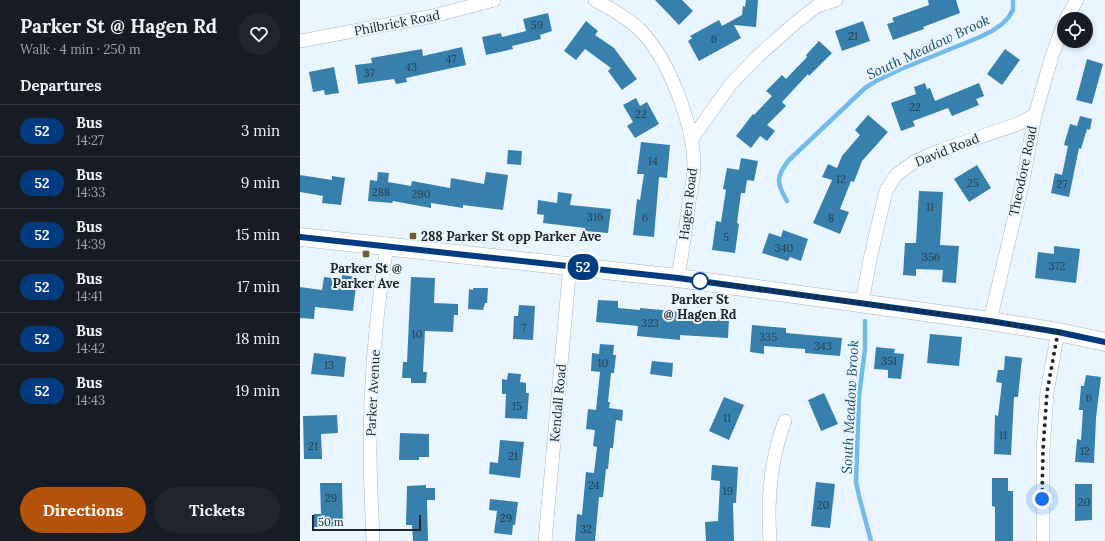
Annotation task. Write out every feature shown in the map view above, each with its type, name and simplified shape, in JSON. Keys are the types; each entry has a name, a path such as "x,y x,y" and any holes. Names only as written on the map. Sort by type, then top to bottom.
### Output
{"main road":[{"path":"300,237 570,265 678,278 990,321 1058,332 1105,342"}],"street":[{"name":"Philbrick Road","path":"300,41 433,16 494,0"},
{"name":"Hagen Road","path":"595,0 610,8 640,29 653,46 668,72 681,101 691,140 694,167 678,278"},
{"path":"691,140 731,84 756,57 794,24 815,3 836,0"},
{"path":"1070,12 1077,0"},
{"name":"Theodore Road","path":"990,321 1023,181 1035,115 1057,42"},
{"name":"David Road","path":"862,303 870,259 886,191 896,175 914,162 939,151 1018,124 1035,115"},
{"name":"Parker Avenue","path":"373,541 370,450 372,386 383,267 387,246"},
{"name":"Kendall Road","path":"545,541 570,265"},
{"path":"1043,541 1043,457 1047,392 1058,332"},
{"path":"770,541 768,513 770,485 774,457 785,421"}],"building":[{"path":"655,0 682,0 693,11 679,25"},
{"path":"746,0 758,0 756,27 734,25 741,38 699,61 688,41 692,38 690,36 719,20 722,26 742,15 743,6 745,7"},
{"path":"928,0 956,0 960,13 923,27 924,29 893,40 887,24 894,22 892,18 929,5"},
{"path":"548,13 552,31 540,35 541,39 512,46 513,49 486,55 482,37 501,33 502,37 526,31 523,19"},
{"path":"586,21 598,31 595,35 614,48 637,79 622,90 608,71 611,68 585,49 576,60 564,51"},
{"path":"863,21 870,41 842,51 835,31"},
{"path":"819,41 832,53 809,76 808,74 782,102 786,106 767,125 775,131 767,141 760,136 751,148 736,136 753,114 754,115 772,96 766,91 782,75 786,79 807,57 806,55"},
{"path":"462,47 466,65 406,78 407,82 396,84 394,79 358,84 355,65 372,63 371,58 422,49 423,56"},
{"path":"1005,49 1020,60 1002,85 987,74"},
{"path":"1087,59 1103,64 1092,104 1076,100"},
{"path":"334,67 339,93 325,95 324,90 313,92 309,72"},
{"path":"925,83 927,89 930,88 935,101 979,83 984,96 976,99 979,105 952,116 948,108 913,121 915,126 901,131 891,103 916,94 914,87"},
{"path":"636,98 640,106 647,102 659,124 635,138 627,126 633,122 623,105"},
{"path":"868,115 888,132 862,161 854,182 851,181 840,209 849,212 840,234 813,223 832,180 822,177 828,164 837,168 842,156 860,135 855,130"},
{"path":"1080,116 1092,119 1090,130 1087,129 1081,149 1079,148 1069,197 1051,193 1055,173 1062,175 1068,146 1064,145 1070,124 1077,126"},
{"path":"641,142 670,145 667,178 659,177 654,237 633,235 637,199 640,200 644,174 637,174"},
{"path":"508,150 522,151 521,165 507,164"},
{"path":"741,158 758,161 754,181 747,180 745,193 741,193 735,253 712,250 716,221 721,222 726,190 723,189 727,168 739,170"},
{"path":"977,165 991,188 969,202 954,179"},
{"path":"378,172 389,173 388,182 411,186 412,181 450,188 451,178 484,184 486,172 508,175 503,210 463,205 463,208 431,203 431,208 393,201 392,203 368,201 370,180 377,181"},
{"path":"300,175 332,180 332,176 345,178 341,205 322,203 323,196 300,192"},
{"path":"919,191 943,192 940,245 959,246 956,283 942,282 943,270 916,269 916,276 903,275 905,243 916,243"},
{"path":"558,192 572,194 570,205 611,209 608,233 585,231 585,228 543,223 544,215 537,214 538,200 557,203"},
{"path":"783,230 808,239 801,261 790,257 788,261 762,253 769,233 781,237"},
{"path":"1054,246 1080,249 1076,283 1035,278 1038,252 1054,254"},
{"path":"342,275 357,277 353,311 315,307 314,319 300,318 300,287 322,290 324,277 342,279"},
{"path":"411,277 435,278 434,303 458,304 458,315 454,315 453,332 425,331 423,372 427,372 426,383 411,383 411,378 402,378 403,362 407,362"},
{"path":"473,288 488,288 487,303 485,303 483,310 468,309 469,289 473,290"},
{"path":"598,300 618,301 618,308 662,310 696,314 696,316 729,319 728,338 680,335 680,340 637,336 638,326 596,322"},
{"path":"519,305 535,306 533,340 513,339 514,316 518,316"},
{"path":"752,325 786,328 786,333 842,338 840,356 805,353 805,349 764,346 764,354 750,352"},
{"path":"930,334 962,337 959,366 927,363"},
{"path":"600,344 614,345 613,355 616,355 614,373 611,373 608,402 610,402 609,408 623,410 622,421 616,420 613,448 610,448 608,469 606,469 603,497 599,497 595,541 575,541 577,514 582,515 586,472 594,473 597,447 593,446 595,430 586,429 588,409 596,410 600,372 591,371 592,353 599,354"},
{"path":"876,347 895,349 894,353 904,354 901,379 888,378 888,370 874,369"},
{"path":"314,353 346,357 344,377 311,374"},
{"path":"1005,356 1022,358 1018,397 1014,397 1011,455 994,454 995,415 998,416 1002,383 996,382 998,370 1004,370"},
{"path":"652,361 673,363 672,377 650,374"},
{"path":"508,373 521,374 520,382 526,383 526,393 529,393 527,419 505,418 506,394 502,394 502,379 507,380"},
{"path":"1086,375 1101,377 1096,418 1094,463 1075,462 1077,439 1081,440 1083,410 1079,410 1081,386 1084,386"},
{"path":"824,393 838,424 821,431 808,400"},
{"path":"724,397 744,405 729,440 709,431"},
{"path":"337,415 338,433 321,434 322,459 304,459 303,416"},
{"path":"400,433 429,434 429,457 419,457 419,460 399,460"},
{"path":"500,440 524,442 520,478 489,474 490,462 498,463"},
{"path":"712,465 738,467 736,503 733,503 734,541 706,541 705,522 718,521 720,481 711,480"},
{"path":"992,478 1008,478 1008,491 1013,491 1013,541 995,541 995,507 992,506"},
{"path":"816,482 835,484 830,528 811,526"},
{"path":"320,483 342,483 343,526 314,527 314,514 321,514"},
{"path":"1075,484 1092,484 1092,520 1075,521"},
{"path":"426,485 426,488 435,488 435,500 427,500 428,541 413,541 412,525 406,525 407,486"},
{"path":"490,499 518,502 512,535 494,533 497,511 489,510"}],"waterway":[{"name":"South Meadow Brook","path":"787,201 779,184 779,180 780,175 789,160 865,88 901,69 992,31 1008,18 1013,10 1013,0"},
{"name":"South Meadow Brook","path":"865,321 865,349 859,396 856,482 871,541"}],"bus line":[{"name":"52","path":"300,237 570,265 678,278 990,321 1058,332 1105,342"}],"place":[{"name":"288 Parker St opp Parker Ave","path":"413,236"},
{"name":"Parker St @ Parker Ave","path":"366,254"},
{"name":"Parker St @ Hagen Rd","path":"700,281"}],"route":[{"path":"700,281 694,280 990,321 1058,332 1047,392 1043,450 1042,499"}]}
